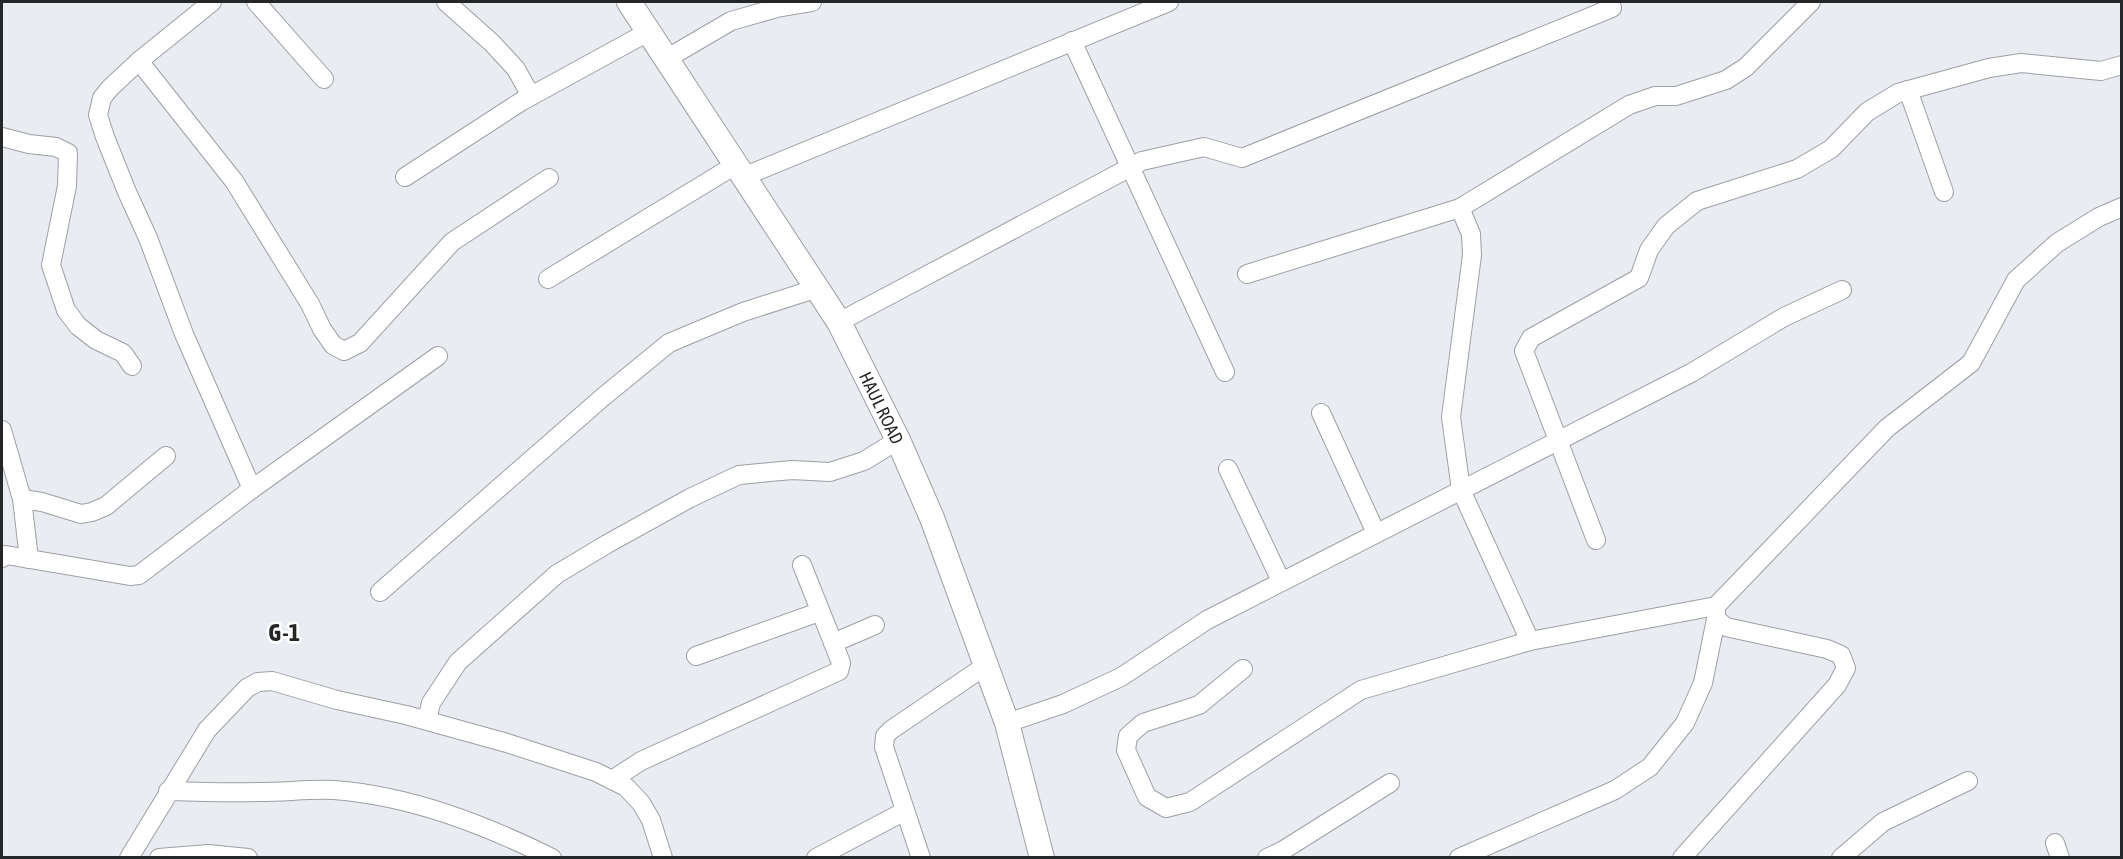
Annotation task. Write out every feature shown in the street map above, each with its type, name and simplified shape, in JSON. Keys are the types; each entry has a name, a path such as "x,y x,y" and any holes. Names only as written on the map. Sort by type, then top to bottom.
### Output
{"main road":[{"name":"HAUL ROAD","path":"629,2 839,322 898,441 932,519 1008,723 1042,858"}],"street":[{"path":"212,2 139,61 102,98 99,115 105,136 148,238 184,334 252,489"},
{"path":"256,2 324,79"},
{"path":"446,2 492,43 516,69 531,96"},
{"path":"666,59 731,21 777,8 812,2"},
{"path":"548,279 741,170 1169,2"},
{"path":"839,322 1142,161 1204,147 1242,158 1612,8 1608,2"},
{"path":"1247,274 1460,208 1629,105 1655,96 1676,96 1726,80 1746,67 1811,2"},
{"path":"405,177 531,96 648,32"},
{"path":"1072,41 1225,372"},
{"path":"139,61 234,181 310,304 322,329 333,345 344,351 360,343 452,242 549,178"},
{"path":"1596,540 1560,440 1524,351 1532,338 1640,278 1649,250 1666,226 1697,201 1797,169 1832,149 1867,112 1898,93 1989,68 2021,63 2101,71 2121,65"},
{"path":"1908,90 1944,192"},
{"path":"2,137 29,144 56,147 68,153 67,186 51,266 66,310 78,326 96,339 123,353 132,366"},
{"path":"1459,858 1614,790 1650,767 1685,723 1702,683 1716,613 1887,428 1971,363 2016,280 2057,243 2099,217 2121,207"},
{"path":"1460,208 1471,234 1472,255 1451,417 1461,490 1530,640"},
{"path":"380,592 603,397 669,343 743,312 818,288"},
{"path":"1008,723 1063,704 1121,677 1207,620 1691,373 1784,317 1842,290"},
{"path":"2,558 6,555 130,576 139,575 252,489 438,356"},
{"path":"1322,413 1376,533"},
{"path":"2,430 22,500 29,559"},
{"path":"427,720 431,703 458,662 557,574 577,562 690,498 739,475 792,470 830,472 864,461 898,441"},
{"path":"22,500 42,502 81,514 92,512 106,506 166,456"},
{"path":"1228,469 1281,581"},
{"path":"612,780 641,761 840,671 840,663 833,643 802,565"},
{"path":"696,656 819,612"},
{"path":"1244,669 1199,705 1143,723 1128,736 1126,750 1147,797 1166,808 1190,802 1361,690 1530,640 1716,613"},
{"path":"1682,858 1837,685 1846,668 1841,655 1827,649 1726,627 1716,613"},
{"path":"833,643 875,625"},
{"path":"921,858 884,747 885,736 985,666"},
{"path":"129,858 207,730 247,688 258,682 272,681 337,700 427,720 596,772 626,787 641,803 651,820 663,858"},
{"path":"1841,858 1883,822 1968,781"},
{"path":"1280,855 1390,783"},
{"path":"168,791 220,793 291,789 335,790 393,799 469,820 552,858"},
{"path":"816,858 905,812"},
{"path":"159,858 208,854 248,858"}],"district":[{"name":"G-1","path":"285,633"}]}
